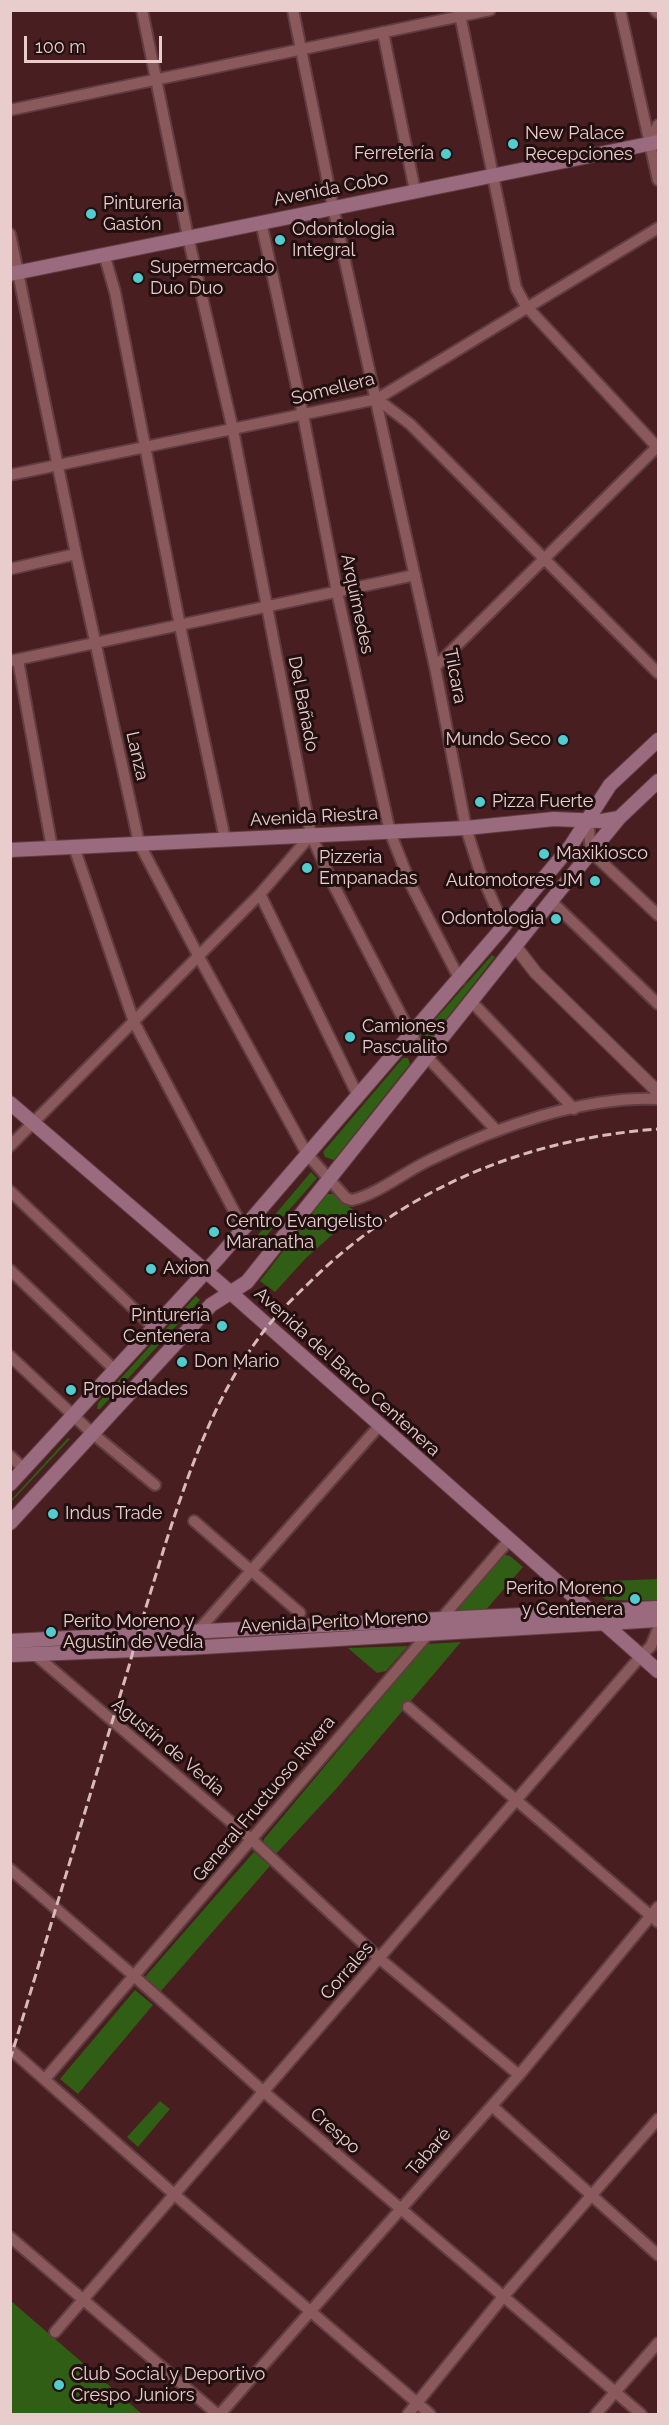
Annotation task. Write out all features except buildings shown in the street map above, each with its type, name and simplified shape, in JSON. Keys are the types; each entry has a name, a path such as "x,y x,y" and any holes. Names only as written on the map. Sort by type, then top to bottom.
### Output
{"main road":[{"name":"Avenida Cobo","path":"14,273 654,143"},
{"path":"10,1484 206,1271 460,980 570,848 610,785 658,740"},
{"path":"10,1523 211,1305 246,1282 591,852 619,818 658,781"},
{"name":"Avenida Riestra","path":"10,850 466,828 554,819 619,818"},
{"name":"Tilcara","path":"504,926 515,946"},
{"name":"Avenida del Barco Centenera","path":"10,1103 206,1271 658,1671"},
{"name":"Avenida Perito Moreno","path":"12,1639 196,1633 658,1608"},
{"name":"Avenida Perito Moreno","path":"10,1655 658,1620"}],"street":[{"name":"Del Bañado","path":"142,10 188,237 233,429 311,835 333,884 411,1034 427,1057 496,1130"},
{"name":"Tilcara","path":"293,10 333,207 435,667 466,828 480,872 504,926"},
{"path":"10,110 383,32 459,13 490,10"},
{"path":"620,10 654,143 658,180"},
{"path":"655,10 658,13"},
{"path":"435,667 658,447 526,306 516,288 459,13"},
{"path":"383,32 415,191"},
{"path":"654,143 658,125"},
{"name":"Arquímedes","path":"261,222 303,415 337,592 390,832 411,885 460,980"},
{"name":"Somellera","path":"10,475 377,399 526,306 658,228"},
{"name":"Lanza","path":"10,234 14,273 140,843 199,957 307,1154 346,1198 357,1198 463,1143 496,1130"},
{"path":"104,254 115,292 180,626 225,839"},
{"path":"377,399 410,424 658,673"},
{"path":"10,569 76,554"},
{"path":"52,848 14,661 415,575"},
{"path":"588,820 591,852 658,915"},
{"path":"10,1146 260,894 311,835"},
{"path":"74,846 134,1022 243,1228"},
{"path":"260,894 358,1096"},
{"path":"551,901 658,1004"},
{"name":"Tilcara","path":"515,946 536,973 658,1092"},
{"path":"471,1001 574,1109"},
{"path":"496,1130 574,1109 625,1100 658,1099"},
{"path":"10,1191 154,1328"},
{"path":"10,1270 115,1370"},
{"path":"10,1356 92,1433 156,1485"},
{"path":"196,1633 380,1425"},
{"path":"10,1456 24,1469"},
{"path":"194,1521 300,1613"},
{"name":"General Fructuoso Rivera","path":"45,2079 509,1540"},
{"name":"Corrales","path":"55,2332 651,1646 658,1629"},
{"name":"Agustín de Vedia","path":"12,1639 34,1654 252,1840 380,1959 519,2075"},
{"path":"408,1707 516,1800 656,1914"},
{"name":"Crespo","path":"10,1869 264,2092 641,2415"},
{"name":"Tabaré","path":"219,2415 492,2106 656,1914"},
{"path":"10,2049 430,2415"},
{"path":"492,2106 658,2255"},
{"path":"408,2415 503,2297 658,2119"},
{"path":"10,2237 219,2415"},
{"path":"596,2415 658,2343"}],"green space":[{"path":"492,955 495,957 429,1041 423,1033"},
{"path":"403,1058 408,1058 410,1064 334,1160 325,1157 323,1152"},
{"path":"311,1172 317,1178 312,1184 252,1252 246,1249"},
{"path":"327,1194 333,1194 357,1213 306,1258 275,1292 260,1281"},
{"path":"196,1296 200,1300 100,1409 97,1409 98,1403"},
{"path":"68,1438 70,1439 12,1501 11,1500"},
{"path":"505,1555 510,1556 523,1567 484,1612 452,1614"},
{"path":"658,1579 658,1601 606,1600 584,1582"},
{"path":"461,1642 336,1789 275,1855 264,1845 264,1839 427,1644"},
{"path":"408,1646 386,1671 377,1673 348,1648"},
{"path":"254,1852 270,1866 161,1991 145,1977"},
{"path":"135,1990 153,2005 78,2094 60,2079"},
{"path":"160,2101 170,2109 138,2147 127,2137"},
{"name":"Club Social y Deportivo Crespo Juniors","path":"11,2301 142,2414 11,2414"}],"railway":[{"path":"10,2060 183,1492 202,1440 226,1390 255,1343 288,1304 347,1249 386,1220 427,1195 470,1174 514,1157 561,1144 658,1129"}],"place":[{"name":"New Palace Recepciones","path":"513,144"},
{"name":"Ferretería","path":"446,154"},
{"name":"Pinturería Gastón","path":"91,214"},
{"name":"Odontologia Integral","path":"280,240"},
{"name":"Supermercado Duo Duo","path":"138,278"},
{"name":"Mundo Seco","path":"563,740"},
{"name":"Pizza Fuerte","path":"480,802"},
{"name":"Maxikiosco","path":"544,854"},
{"name":"Pizzeria Empanadas","path":"307,868"},
{"name":"Automotores JM","path":"595,881"},
{"name":"Odontologia","path":"556,919"},
{"name":"Camiones Pascualito","path":"350,1037"},
{"name":"Centro Evangelisto Maranatha","path":"214,1232"},
{"name":"Axion","path":"151,1269"},
{"name":"Pinturería Centenera","path":"222,1326"},
{"name":"Don Mario","path":"182,1362"},
{"name":"Propiedades","path":"71,1390"},
{"name":"Indus Trade","path":"53,1514"},
{"name":"Perito Moreno y Centenera","path":"635,1599"},
{"name":"Perito Moreno y Agustín de Vedía","path":"51,1632"},
{"name":"Club Social y Deportivo Crespo Juniors","path":"59,2385"}]}
